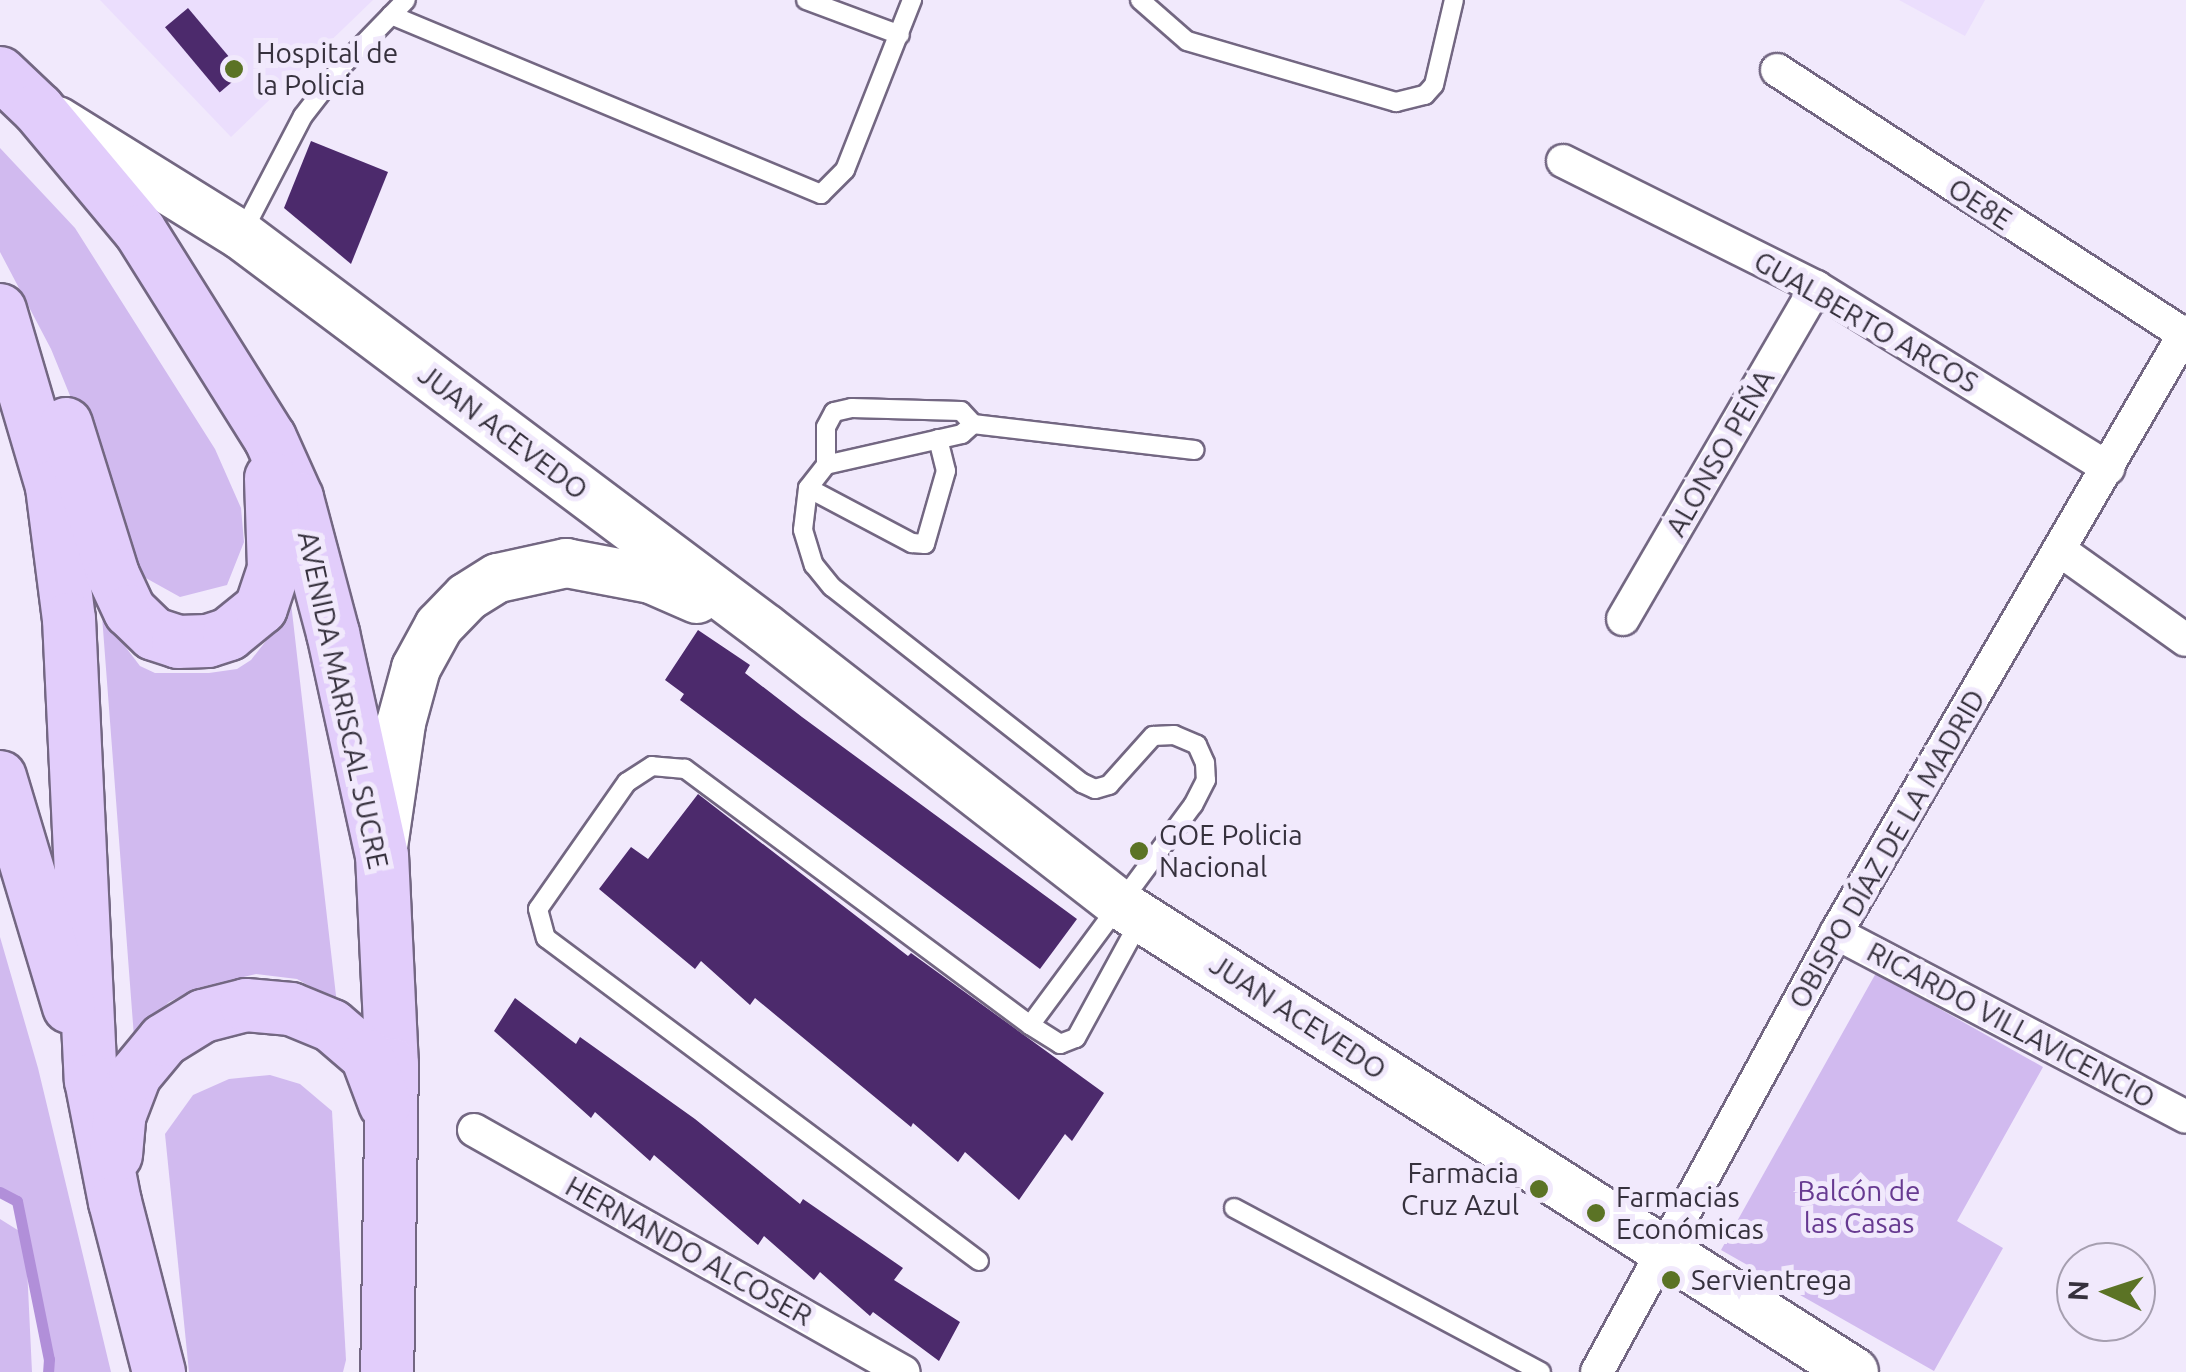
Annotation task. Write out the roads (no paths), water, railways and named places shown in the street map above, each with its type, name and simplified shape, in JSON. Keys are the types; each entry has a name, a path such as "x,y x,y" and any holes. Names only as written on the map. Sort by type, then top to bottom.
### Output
{"main road":[{"name":"AVENIDA MARISCAL SUCRE","path":"0,73 38,110 140,231 270,438 297,498 382,855 391,1146 387,1372"},
{"path":"0,288 53,388 113,574 130,610 154,634 178,642 208,641 247,624 261,608 274,569 270,438"},
{"path":"0,310 52,487 69,620 90,1080"},
{"path":"0,777 90,1080 115,1202 159,1372"},
{"path":"115,1202 119,1116 135,1074 164,1040 203,1016 246,1005 291,1009 332,1026 366,1056 384,1093 391,1146"}],"street":[{"name":"OE8E","path":"1777,70 2185,333"},
{"name":"AVENIDA MARISCAL SUCRE","path":"38,110 241,235"},
{"name":"GUALBERTO ARCOS","path":"1563,161 1816,287 2108,468"},
{"name":"JUAN ACEVEDO","path":"241,235 1132,910 1854,1372"},
{"name":"ALONSO PEÑA","path":"1623,619 1816,287"},
{"name":"OBISPO DÍAZ DE LA MADRID","path":"1597,1372 1836,933 2062,551 2185,333"},
{"path":"2062,551 2186,640"},
{"name":"JUAN ACEVEDO","path":"382,855 402,723 416,668 439,626 467,597 498,578 566,562 612,569 651,579 766,630"},
{"name":"RICARDO VILLAVICENCIO","path":"1836,933 2186,1117"},
{"name":"HERNANDO ALCOSER","path":"474,1130 904,1372"}],"lane":[{"path":"241,235 304,116 342,66 406,0"},
{"path":"806,0 900,35"},
{"path":"391,15 821,194 845,170 912,0"},
{"path":"1140,0 1187,41 1396,102 1424,95 1434,85 1454,0"},
{"path":"979,1261 546,938 538,908 628,782 652,766 685,768 1030,1025 1060,1044 1076,1038 1132,910 1206,780 1197,745 1174,735 1153,736 1135,751 1110,786 1096,789 1082,783 832,587 814,565 803,530 808,488 826,465 826,427 834,412 888,407 961,412 973,424 1194,450"},
{"path":"826,465 962,434 973,424"},
{"path":"808,488 912,543 926,544 946,470 938,439"},
{"path":"1030,1025 1132,910"},
{"path":"1234,1208 1541,1372"}],"waterway":[{"path":"0,1192 17,1201 49,1359 48,1372"}],"place":[{"name":"Hospital de la Policia","path":"234,69"},
{"name":"GOE Policia Nacional","path":"1139,851"},
{"name":"Farmacia Cruz Azul","path":"1539,1189"},
{"name":"Farmacias Económicas","path":"1596,1213"},
{"name":"Servientrega","path":"1671,1280"}],"park label":[{"name":"Balcón de las Casas","path":"1859,1207"}]}
